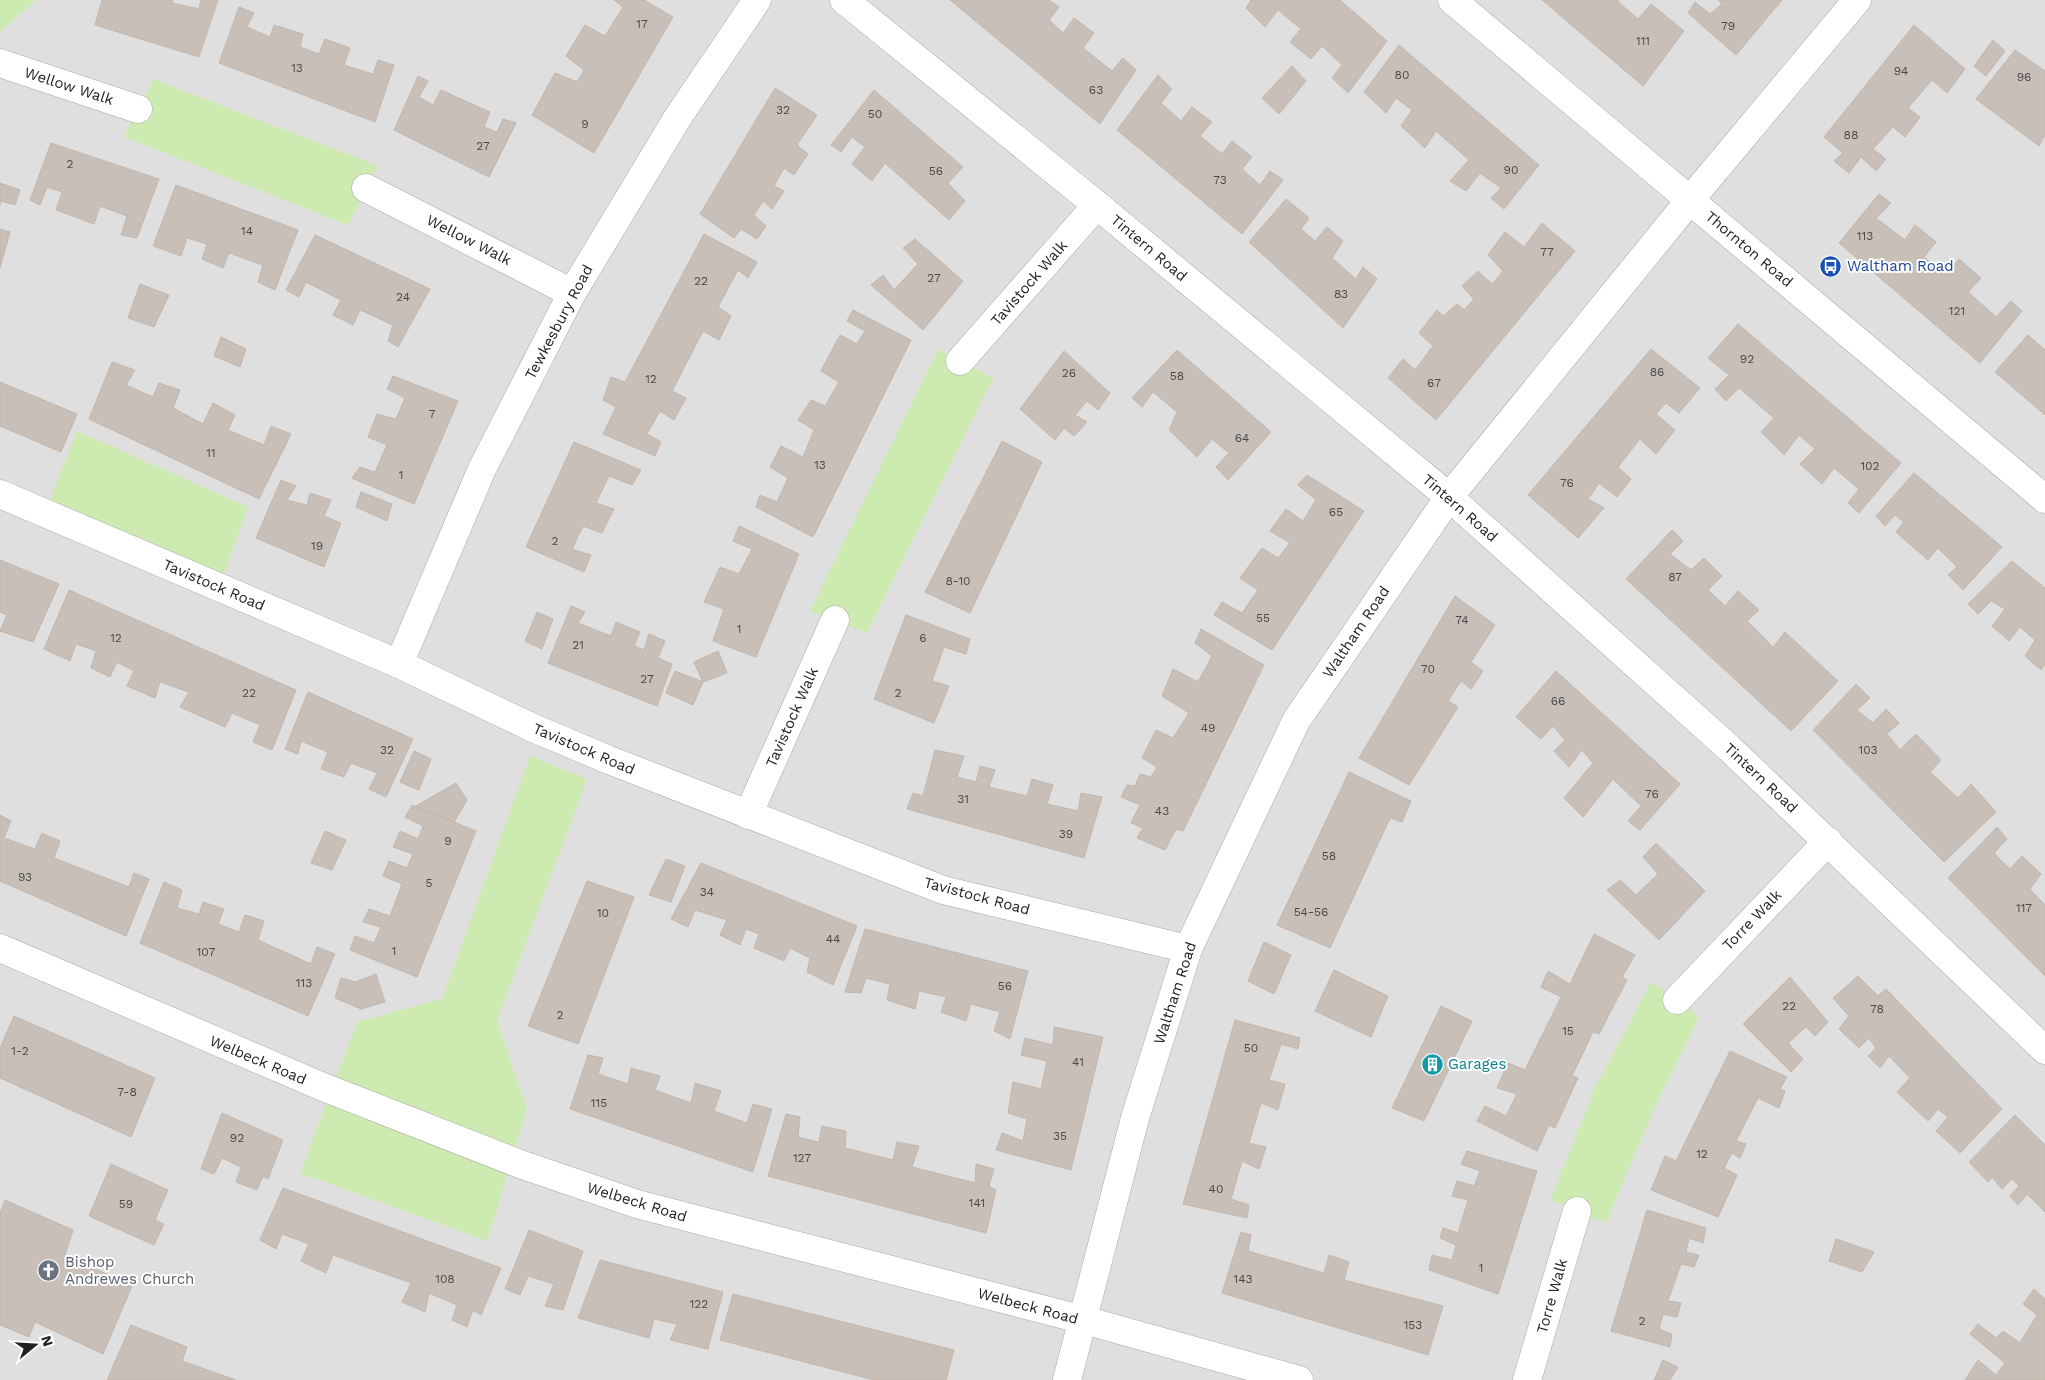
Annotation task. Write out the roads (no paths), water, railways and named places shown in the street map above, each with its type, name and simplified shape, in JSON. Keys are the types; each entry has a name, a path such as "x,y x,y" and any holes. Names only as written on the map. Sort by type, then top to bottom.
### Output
{"street":[{"name":"Tewkesbury Road","path":"399,664 482,469 572,293 678,117 757,0"},
{"name":"Tintern Road","path":"844,0 1097,205 1449,496 1729,748 2045,1050"},
{"name":"Thornton Road","path":"1452,0 2045,500"},
{"name":"Waltham Road","path":"1067,1380 1135,1118 1188,949 1296,721 1449,496 1690,200 1857,0"},
{"name":"Wellow Walk","path":"0,63 138,109"},
{"name":"Wellow Walk","path":"366,188 572,293"},
{"name":"Tavistock Walk","path":"960,361 1097,205"},
{"name":"Tavistock Road","path":"0,494 399,664 533,728 748,815 943,890 1188,949"},
{"name":"Tavistock Walk","path":"748,815 835,620"},
{"name":"Torre Walk","path":"1677,1000 1828,841"},
{"name":"Welbeck Road","path":"0,948 322,1087 556,1176 636,1204 1084,1320 1299,1380"},
{"name":"Torre Walk","path":"1527,1380 1577,1211"}],"place":[{"name":"Waltham Road","path":"1831,266"},
{"name":"Garages","path":"1432,1064"},
{"name":"Bishop Andrewes Church","path":"49,1271"}]}
